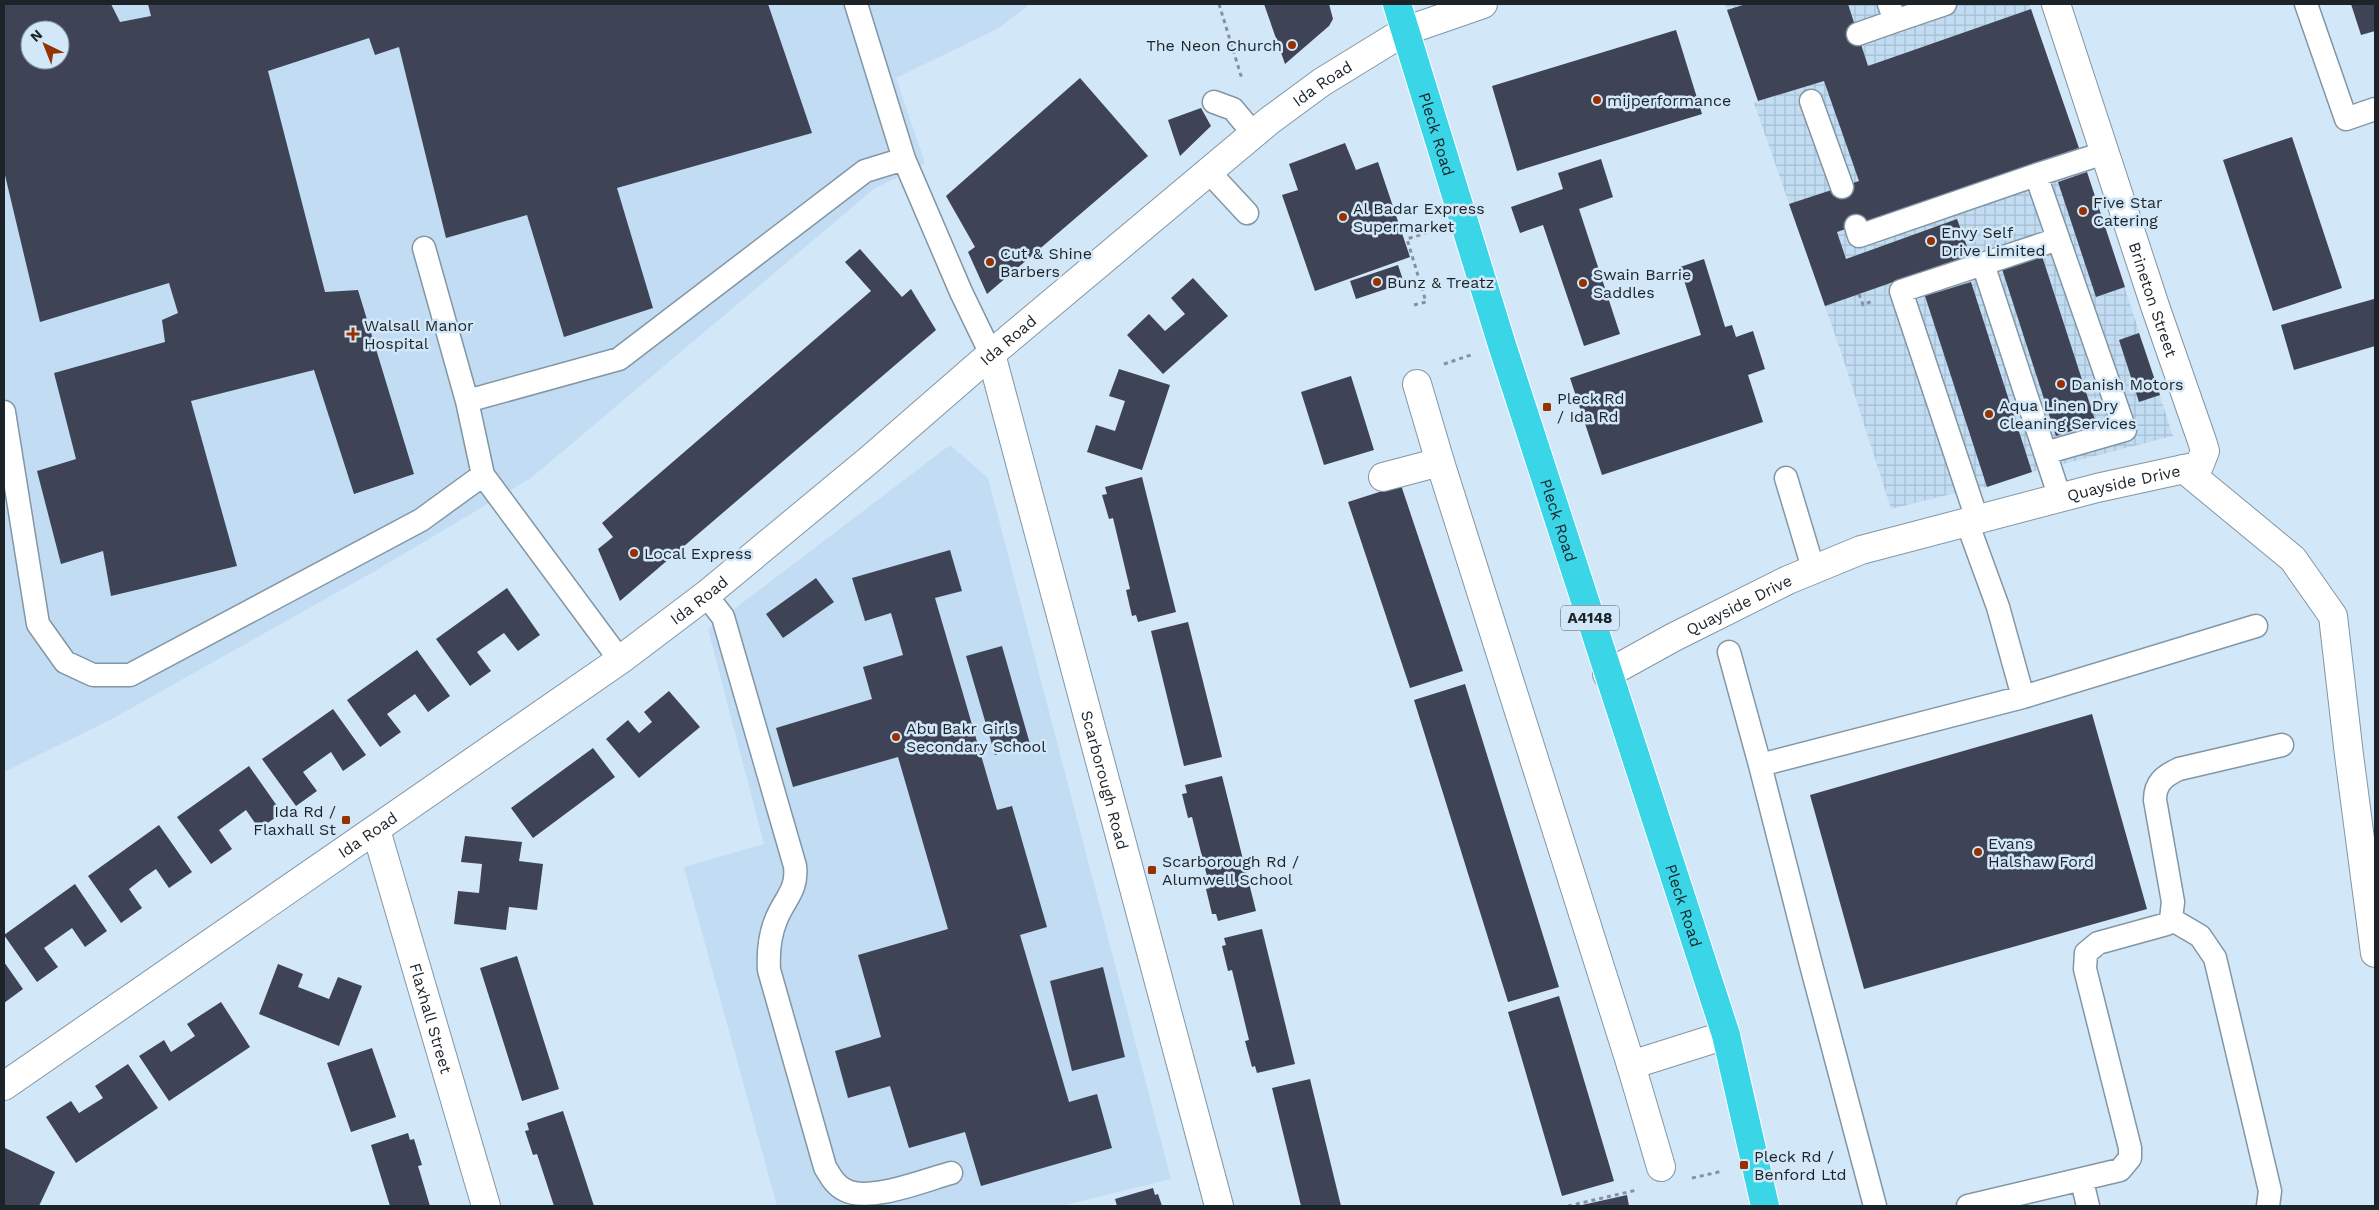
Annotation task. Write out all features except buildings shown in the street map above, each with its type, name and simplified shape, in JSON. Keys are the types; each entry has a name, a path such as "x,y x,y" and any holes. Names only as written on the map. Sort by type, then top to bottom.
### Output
{"highway":[{"name":"Pleck Road","path":"1397,4 1502,345 1607,674 1631,740 1726,1035 1766,1206"}],"street":[{"name":"Ida Road","path":"4,1086 620,660 706,595 869,460 1208,170 1261,127 1322,82 1405,31 1483,4"},
{"name":"Brineton Street","path":"2056,4 2154,306 2205,451 2199,466 2184,469"},
{"name":"Scarborough Road","path":"992,354 1219,1206"},
{"path":"1417,384 1631,1065 1661,1167"},
{"path":"1382,477 1440,462"},
{"name":"Quayside Drive","path":"1607,674 1674,637 1814,568 1861,550 2060,498 2184,469 2293,559 2333,616 2375,953"},
{"name":"Flaxhall Street","path":"376,830 486,1206"},
{"path":"1631,1065 1726,1035"}],"lane":[{"path":"856,4 904,159 961,292 992,354"},
{"path":"1858,34 1892,12 1945,4"},
{"path":"2306,4 2346,119 2375,109"},
{"path":"1811,101 1842,187"},
{"path":"1214,102 1233,109 1261,127"},
{"path":"1856,226 1859,236 2040,170 2104,153"},
{"path":"467,401 619,359 865,170 904,159"},
{"path":"1208,170 1247,213"},
{"path":"2040,170 2058,239 2124,430 2078,436 2045,453"},
{"path":"2023,697 1998,607 1899,286 1983,264 2058,239"},
{"path":"424,248 467,401 483,475 620,660"},
{"path":"1983,264 2060,498"},
{"path":"4,412 8,427 38,624 65,662 93,675 130,675 421,520 483,475"},
{"path":"1786,478 1814,568"},
{"path":"706,595 724,617 795,866 797,880 775,922 768,946 769,970 825,1167 834,1182 847,1191 862,1194 882,1192 950,1173"},
{"path":"1760,765 2023,697 2256,626"},
{"path":"1729,652 1875,1206"},
{"path":"1968,1206 2082,1181 2120,1170 2130,1158 2130,1148 2085,969 2086,953 2098,943 2167,924 2171,919 2173,902 2155,800 2155,790 2159,782 2167,774 2179,768 2282,745"},
{"path":"2171,919 2200,936 2215,958 2270,1191 2268,1206"},
{"path":"2082,1181 2088,1206"}],"path":[{"path":"1219,4 1247,96 1261,127"},
{"path":"1414,305 1426,302 1407,239 1464,221"},
{"path":"1417,384 1414,373 1502,345"},
{"path":"1685,1180 1756,1163"},
{"path":"1568,1206 1640,1190"}],"shaded area":[{"name":"Walsall Manor Hospital","path":"4,4 1030,4 999,28 896,78 925,163 874,189 531,478 375,571 110,720 4,772"},
{"path":"1725,4 2029,4 2079,148 2076,149 2084,173 2087,172 2173,436 2032,472 1987,487 1967,490 1891,509 1842,355 1754,103 1758,101"},
{"name":"Abu Bakr Girls Secondary School","path":"950,445 988,478 1171,1179 1062,1206 777,1206 684,867 764,844 708,629"}],"place":[{"name":"The Neon Church","path":"1292,45"},
{"name":"mijperformance","path":"1597,100"},
{"name":"Five Star Catering","path":"2083,211"},
{"name":"Al Badar Express Supermarket","path":"1343,217"},
{"name":"Envy Self Drive Limited","path":"1931,241"},
{"name":"Cut & Shine Barbers","path":"990,262"},
{"name":"Bunz & Treatz","path":"1377,282"},
{"name":"Swain Barrie Saddles","path":"1583,283"},
{"name":"Walsall Manor Hospital","path":"353,334"},
{"name":"Danish Motors","path":"2061,384"},
{"name":"Pleck Rd / Ida Rd","path":"1547,407"},
{"name":"Aqua Linen Dry Cleaning Services","path":"1989,414"},
{"name":"Local Express","path":"634,553"},
{"name":"Abu Bakr Girls Secondary School","path":"896,737"},
{"name":"Ida Rd / Flaxhall St","path":"346,820"},
{"name":"Evans Halshaw Ford","path":"1978,852"},
{"name":"Scarborough Rd / Alumwell School","path":"1152,870"},
{"name":"Pleck Rd / Benford Ltd","path":"1744,1165"}]}
